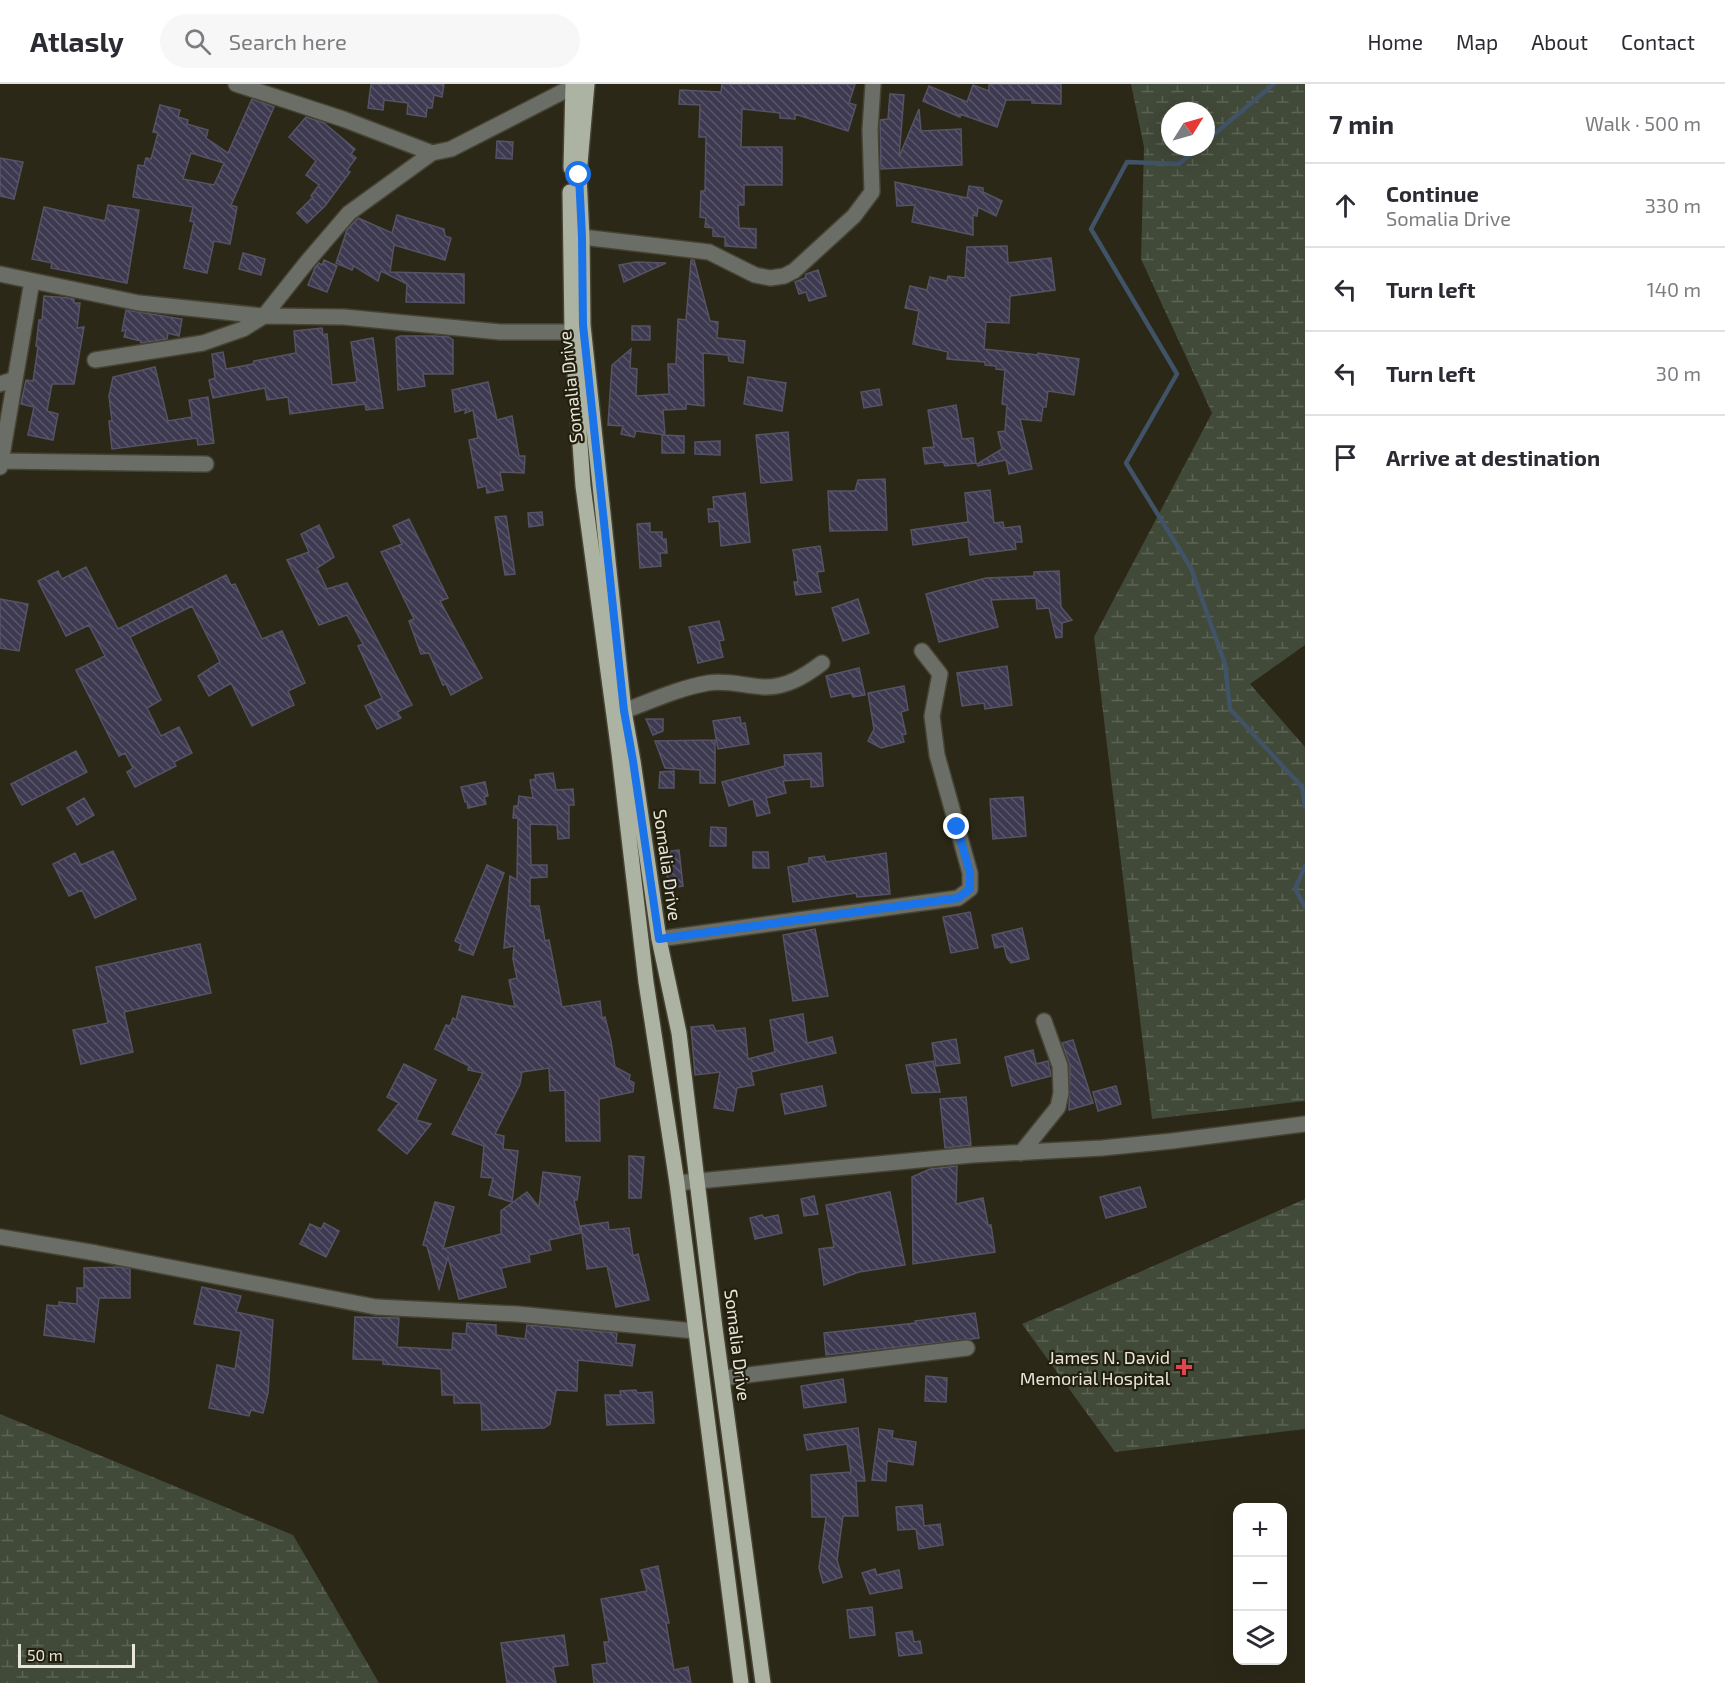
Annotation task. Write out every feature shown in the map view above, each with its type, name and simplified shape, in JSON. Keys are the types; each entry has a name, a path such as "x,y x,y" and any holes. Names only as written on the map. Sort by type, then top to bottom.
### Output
{"main road":[{"name":"Somalia Drive","path":"580,86 579,175 583,325 624,711 659,939 679,1033 763,1683"},
{"name":"Somalia Drive","path":"580,86 570,195 572,332 583,486 619,753 646,982 677,1183 741,1683"}],"street":[{"path":"236,84 343,119 432,153"},
{"path":"582,237 709,252 756,275 770,278 784,276 794,271 854,216 872,192 870,130 873,84"},
{"path":"95,360 203,343 243,329 264,316 349,213 432,153 451,149 580,86"},
{"path":"0,274 139,303 264,316 344,317 500,332 572,332"},
{"path":"32,281 0,463 206,464"},
{"path":"0,384 15,379"},
{"path":"659,939 958,898 970,889 970,873 937,755 933,730 932,716 940,674 922,651"},
{"path":"624,711 710,683 734,682 764,687 780,685 802,678 822,663"},
{"path":"1021,1153 1058,1107 1061,1093 1060,1066 1044,1021"},
{"path":"677,1183 972,1155 1172,1141 1299,1125"},
{"path":"0,1237 96,1253 376,1307 517,1314 695,1330"},
{"path":"723,1378 967,1347"}],"green space":[{"path":"1131,84 1305,84 1305,645 1250,684 1305,747 1305,1101 1152,1119 1094,637 1212,413 1141,259 1144,147"},
{"path":"1305,1199 1305,1429 1115,1452 1022,1324"},
{"path":"0,1414 293,1535 379,1683 0,1683"}],"building":[{"path":"371,84 444,84 442,97 434,95 432,108 427,108 426,117 407,114 408,103 384,100 383,110 368,108"},
{"path":"722,84 855,84 849,103 856,105 848,131 795,114 795,119 780,118 780,113 742,109 741,147 782,147 782,185 744,185 744,205 738,205 739,228 756,229 756,248 725,246 725,237 713,236 713,228 705,227 706,218 700,217 701,191 705,191 706,137 699,137 700,105 679,104 680,90 721,92"},
{"path":"989,84 1061,84 1061,104 1032,103 1032,100 1006,100 997,127 960,114 960,117 923,101 929,86 967,102 973,85 989,91"},
{"path":"890,94 904,95 899,157 919,109 921,131 961,129 962,165 881,169 880,120 888,119"},
{"path":"252,99 274,107 231,205 237,207 230,244 214,241 207,273 184,268 194,222 190,221 193,207 133,197 138,165 144,166 146,158 151,159 158,133 153,132 160,105 180,110 178,117 188,120 187,124 208,130 206,138 228,153","holes":["191,153 224,163 214,185 183,179"]},
{"path":"306,117 324,123 355,149 351,154 356,158 347,170 350,172 325,206 307,223 297,213 313,197 311,196 319,185 306,175 316,161 289,137"},
{"path":"497,141 513,142 512,159 496,158"},
{"path":"0,158 23,162 14,199 0,196"},
{"path":"895,182 967,198 969,186 983,188 983,192 1002,201 996,216 978,207 977,216 973,215 973,235 912,222 915,205 897,206"},
{"path":"108,205 139,210 127,283 51,268 52,263 32,259 44,207 105,221"},
{"path":"397,215 444,229 445,236 451,238 445,260 394,245 390,272 464,274 464,303 406,302 407,284 381,271 378,281 354,266 352,270 336,263 347,230 358,218 392,233"},
{"path":"1007,246 1008,263 1051,258 1055,290 1010,296 1009,323 986,322 984,349 1079,359 1074,395 1048,391 1041,421 1020,419 1032,469 1009,474 1006,460 978,466 977,464 1002,449 998,432 1005,431 1007,405 1002,404 1005,370 985,365 985,362 947,359 948,352 913,344 919,311 905,308 910,286 927,290 930,277 947,281 948,276 965,278 967,247"},
{"path":"243,253 265,259 261,275 239,269"},
{"path":"324,260 337,266 327,292 308,285 315,268 319,263 322,265"},
{"path":"691,260 694,260 710,321 718,322 717,338 745,341 743,363 729,361 728,355 703,353 704,406 686,404 686,409 663,410 665,435 636,431 634,437 621,434 623,426 608,425 612,365 631,349 630,368 637,369 636,396 669,394 668,364 676,364 678,319 686,320"},
{"path":"636,262 666,263 624,282 619,265"},
{"path":"818,270 826,296 809,301 806,292 799,294 795,282 805,278 806,274"},
{"path":"44,296 69,298 74,299 74,303 80,303 77,328 84,327 74,384 52,384 47,411 58,414 53,440 28,435 34,407 21,404 26,380 33,381 39,320 42,320"},
{"path":"126,310 182,319 179,336 168,333 167,339 141,343 141,341 124,337 126,330 122,331"},
{"path":"632,326 650,326 650,340 632,340"},
{"path":"322,328 323,335 327,334 332,385 357,382 351,342 373,338 383,408 366,410 365,404 290,414 288,397 267,400 265,388 213,398 209,380 215,378 212,354 223,352 226,369 253,364 254,361 296,353 294,331"},
{"path":"400,336 449,337 453,340 453,374 423,374 425,386 398,390 396,338"},
{"path":"155,367 168,421 192,417 189,400 208,397 214,443 198,445 197,438 112,449 109,396 113,377"},
{"path":"748,377 786,383 782,411 744,404"},
{"path":"488,382 497,420 512,416 519,456 525,456 524,473 500,472 503,490 487,493 486,486 478,488 469,440 478,438 473,410 465,413 466,409 455,412 452,390"},
{"path":"879,389 882,405 864,408 861,392"},
{"path":"956,405 962,439 973,438 976,463 945,466 943,462 925,464 923,448 934,447 928,410"},
{"path":"788,432 792,480 761,483 756,435"},
{"path":"662,435 684,436 684,453 662,453"},
{"path":"720,441 720,455 695,454 695,442"},
{"path":"885,479 887,530 830,531 828,491 855,491 858,480"},
{"path":"990,490 994,523 1003,522 1004,528 1020,526 1022,542 1015,542 1016,549 970,555 968,537 913,545 911,530 968,522 965,493"},
{"path":"745,493 750,542 721,546 719,521 709,522 708,509 714,509 713,497"},
{"path":"542,512 543,525 529,527 528,513"},
{"path":"506,516 515,574 505,575 495,517"},
{"path":"409,519 448,598 440,601 482,678 451,695 446,684 443,685 429,653 421,654 409,621 414,619 381,552 402,544 393,526"},
{"path":"650,523 650,532 662,532 662,539 666,539 667,553 660,553 661,566 640,568 637,524"},
{"path":"319,525 334,557 317,568 327,589 347,583 412,705 397,712 401,718 377,729 365,706 382,698 358,646 363,644 347,615 319,625 287,560 309,552 301,534"},
{"path":"820,546 824,571 817,572 821,592 796,595 794,582 798,582 793,550"},
{"path":"86,567 118,629 226,575 231,585 235,584 262,639 282,631 305,683 288,691 294,705 252,726 231,683 209,696 198,676 220,662 192,606 130,637 161,700 147,708 161,736 179,727 192,753 174,762 176,766 135,787 127,772 133,768 125,753 119,756 76,670 105,656 89,625 66,636 38,581 58,571 62,579"},
{"path":"1059,571 1061,607 1072,620 1062,623 1062,637 1056,638 1049,608 1037,609 1036,598 991,600 998,627 939,642 926,594 986,578 1034,576 1034,572"},
{"path":"0,599 28,604 19,651 0,648"},
{"path":"858,599 869,633 843,641 832,608"},
{"path":"719,621 724,640 719,641 723,657 698,663 689,627"},
{"path":"1007,666 1012,705 985,709 984,703 962,706 957,673"},
{"path":"859,668 865,695 853,697 851,693 831,697 826,676"},
{"path":"904,686 908,710 901,712 906,734 902,735 904,742 881,748 868,741 874,729 868,693"},
{"path":"740,717 741,724 745,723 749,744 718,749 713,721"},
{"path":"646,719 663,719 663,731 653,735"},
{"path":"715,740 715,783 700,783 700,770 665,768 655,741"},
{"path":"76,751 87,772 22,805 11,784"},
{"path":"821,753 823,786 811,787 811,779 783,781 786,793 766,798 770,813 757,816 753,799 729,806 722,782 785,766 784,755"},
{"path":"674,771 674,788 659,788 660,772"},
{"path":"553,773 556,790 573,789 574,805 569,805 569,838 558,839 557,825 530,824 531,865 547,865 547,877 530,878 530,906 539,906 545,941 549,940 562,1007 600,1001 602,1018 605,1017 611,1041 615,1067 630,1075 629,1080 634,1083 633,1092 599,1099 600,1141 566,1141 565,1090 550,1091 549,1068 522,1072 520,1084 495,1134 504,1136 503,1149 518,1151 512,1202 489,1195 493,1178 481,1177 484,1146 452,1134 483,1073 468,1070 469,1066 435,1049 446,1025 450,1026 453,1018 456,1020 462,996 515,1007 509,980 517,978 513,959 514,946 504,948 510,876 517,880 518,818 513,818 514,806 518,806 519,796 533,798 530,780 536,779 535,775"},
{"path":"485,782 488,796 484,797 486,804 468,808 461,787"},
{"path":"1023,797 1026,836 993,839 990,799"},
{"path":"84,798 94,815 77,825 67,808"},
{"path":"711,827 726,828 726,846 710,846"},
{"path":"679,850 683,886 669,888 664,852"},
{"path":"113,851 136,899 95,918 82,890 69,896 53,864 75,853 81,865"},
{"path":"753,852 768,852 769,868 753,868"},
{"path":"886,853 890,894 857,897 856,893 793,902 788,867 809,863 809,858 824,856 826,862"},
{"path":"487,865 504,873 473,955 459,950 461,944 455,941"},
{"path":"970,912 978,948 951,953 943,917"},
{"path":"1022,928 1029,959 1011,963 1004,946 995,948 992,935"},
{"path":"815,929 828,996 793,1001 783,935"},
{"path":"200,944 211,993 124,1012 133,1052 81,1064 73,1030 108,1023 96,967"},
{"path":"803,1014 807,1043 832,1037 836,1053 751,1072 754,1085 737,1088 733,1111 714,1108 720,1072 695,1075 691,1027 713,1025 716,1031 745,1028 748,1059 775,1052 770,1020"},
{"path":"956,1039 960,1063 936,1066 932,1043"},
{"path":"1073,1040 1093,1103 1069,1110 1070,1065 1062,1043"},
{"path":"1033,1050 1036,1064 1048,1061 1051,1076 1012,1086 1005,1057"},
{"path":"933,1061 940,1092 912,1093 906,1065"},
{"path":"404,1064 436,1080 416,1120 431,1124 407,1154 378,1130 399,1103 387,1097"},
{"path":"822,1086 826,1106 785,1114 781,1094"},
{"path":"1116,1086 1121,1104 1098,1111 1093,1092"},
{"path":"966,1097 971,1145 945,1148 940,1099"},
{"path":"629,1156 644,1157 641,1198 629,1198"},
{"path":"957,1166 956,1204 983,1198 988,1225 991,1225 995,1252 913,1264 912,1177 930,1169"},
{"path":"543,1172 580,1177 577,1200 574,1200 581,1233 549,1240 551,1250 529,1255 530,1262 501,1268 506,1287 459,1299 448,1257 439,1289 427,1246 423,1245 435,1202 454,1207 443,1249 501,1234 501,1211 527,1192 539,1207"},
{"path":"1140,1187 1146,1207 1106,1218 1100,1197"},
{"path":"890,1192 905,1265 859,1272 824,1285 819,1249 834,1247 826,1205"},
{"path":"814,1196 818,1214 804,1216 801,1199"},
{"path":"762,1215 764,1218 778,1215 782,1233 755,1239 750,1218"},
{"path":"608,1222 609,1230 629,1228 633,1256 638,1254 649,1300 616,1307 607,1266 587,1269 581,1226"},
{"path":"324,1223 339,1231 326,1257 300,1244 310,1224 321,1229"},
{"path":"84,1268 130,1269 130,1298 99,1298 94,1342 44,1335 47,1305 59,1306 59,1302 77,1304 77,1288 84,1288"},
{"path":"202,1287 241,1296 236,1312 273,1320 268,1393 263,1413 251,1410 249,1416 209,1408 217,1365 235,1369 241,1331 194,1324"},
{"path":"975,1313 979,1338 826,1355 824,1333 916,1323 915,1321"},
{"path":"355,1317 399,1318 397,1347 452,1350 453,1333 466,1334 467,1323 496,1325 496,1335 525,1339 527,1325 617,1333 616,1343 635,1345 632,1366 578,1360 577,1391 556,1390 550,1424 544,1428 482,1430 481,1403 454,1403 454,1395 442,1395 441,1369 383,1364 383,1360 353,1359"},
{"path":"926,1376 947,1378 946,1402 925,1401"},
{"path":"843,1379 846,1402 804,1408 801,1386"},
{"path":"636,1390 637,1393 652,1392 654,1423 607,1425 605,1395 621,1395 620,1391"},
{"path":"858,1428 865,1481 856,1481 858,1516 843,1516 837,1560 842,1577 823,1583 819,1568 826,1517 812,1517 811,1475 851,1472 847,1444 807,1450 804,1435"},
{"path":"879,1429 893,1431 892,1438 916,1442 913,1465 887,1461 886,1481 872,1480"},
{"path":"922,1505 924,1526 940,1524 943,1545 919,1549 916,1529 898,1530 896,1507"},
{"path":"658,1566 669,1623 666,1623 674,1670 688,1667 691,1683 594,1683 592,1665 607,1663 604,1642 609,1642 601,1599 647,1591 641,1570"},
{"path":"875,1569 877,1575 899,1570 902,1588 870,1594 862,1573"},
{"path":"872,1607 875,1635 850,1638 847,1610"},
{"path":"912,1631 914,1642 920,1641 922,1653 899,1656 896,1633"},
{"path":"564,1635 568,1665 553,1667 556,1683 507,1683 501,1643"}],"waterway":[{"path":"1215,133 1274,84"},
{"path":"1188,156 1179,164 1127,162 1091,229 1177,374 1126,463 1191,568 1225,664 1230,709 1302,787 1305,807"},
{"path":"1305,866 1295,889 1305,907"}],"place":[{"name":"James N. David Memorial Hospital","path":"1184,1367"}],"route":[{"path":"579,175 583,325 624,711 659,939 958,898 970,889 970,873 957,827"}]}
